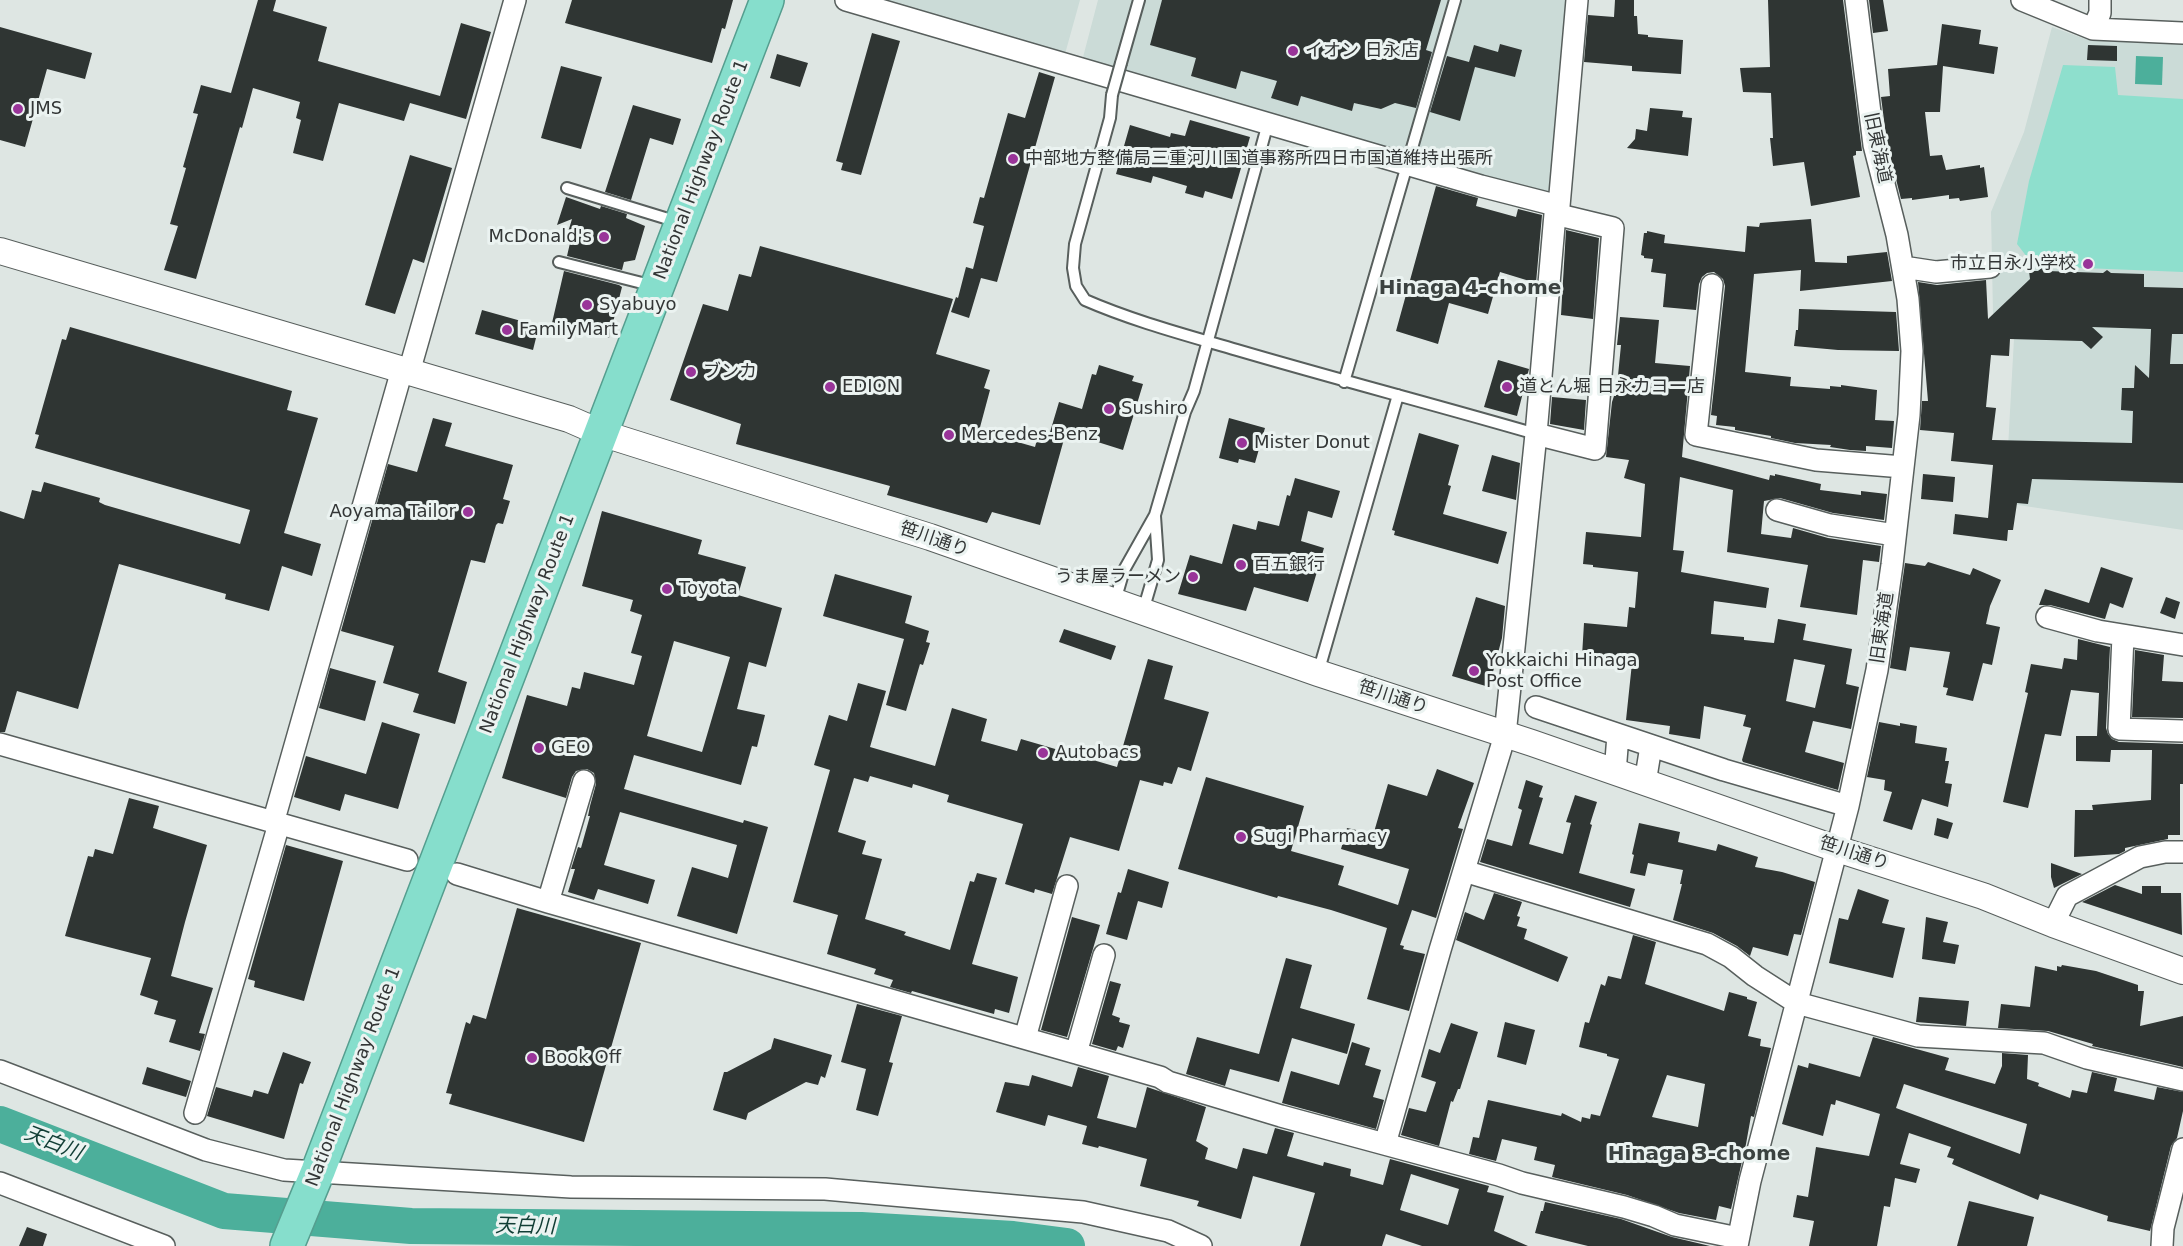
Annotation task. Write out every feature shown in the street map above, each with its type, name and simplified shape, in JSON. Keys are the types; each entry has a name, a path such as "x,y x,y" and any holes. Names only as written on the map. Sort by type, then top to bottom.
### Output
{"highway":[{"name":"National Highway Route 1","path":"287,1246 318,1171 767,0"}],"street":[{"path":"195,1113 405,371 515,0"},
{"path":"846,0 1076,69 1408,163 1613,228 1595,449 1536,434"},
{"path":"1385,1144 1505,735 1577,0"},
{"name":"旧東海道","path":"1738,1242 1750,1181 1848,806 1877,670 1909,415 1912,351 1908,299 1898,235 1874,145 1856,0"},
{"path":"2022,0 2093,29 2183,33"},
{"path":"2093,29 2100,13 2100,0"},
{"name":"笹川通り","path":"0,251 569,418 601,433 930,537 1318,673 1837,849 1983,896 2183,971"},
{"path":"1903,267 1936,272 1990,267"},
{"path":"1712,285 1696,435 1816,460 1903,467"},
{"path":"1777,510 1830,525 1895,535"},
{"path":"2047,617 2098,632 2183,645"},
{"path":"2123,636 2119,729 2183,732"},
{"path":"1536,707 1725,770 1848,806"},
{"path":"1615,773 1618,735"},
{"path":"0,744 407,860"},
{"path":"1645,783 1651,746"},
{"path":"548,902 584,781"},
{"path":"2053,924 2067,896 2140,857 2165,852 2183,852"},
{"path":"1464,871 1707,944 1731,957 1797,1003 1918,1036 2044,1043 2087,1058 2183,1080"},
{"path":"457,874 1160,1077 1168,1082 1270,1113 1499,1175 1522,1184 1623,1207 1675,1225 1738,1242"},
{"path":"1024,1038 1067,886"},
{"path":"1076,1053 1104,955"},
{"path":"0,1071 206,1150 284,1170 571,1187 825,1189 1083,1212 1168,1231 1201,1246"},
{"path":"2162,1246 2163,1228 2183,1149"},
{"path":"0,1183 164,1246"}],"lane":[{"path":"1139,0 1112,95 1110,118 1075,244 1073,268 1076,286 1085,300 1099,307 1208,342 1536,434"},
{"path":"1344,382 1455,0"},
{"path":"1115,601 1124,570 1155,515 1208,342 1268,123"},
{"path":"567,188 681,222"},
{"path":"559,262 657,286"},
{"path":"1318,673 1398,394"},
{"path":"1143,611 1158,560 1155,515"}],"shaded area":[{"path":"879,0 1080,0 1065,54"},
{"path":"1098,0 1569,0 1551,197 1082,61"},
{"name":"市立日永小学校","path":"2052,27 2088,40 2183,43 2183,530 2005,503 2015,320 1993,315 1991,212 2024,132"},
{"path":"2136,56 2163,57 2162,85 2135,84"},
{"path":"2063,65 2115,67 2118,95 2183,99 2183,272 2034,266 2017,244 2029,181"}],"building":[{"path":"258,0 276,0 273,11 327,27 318,61 440,96 461,23 491,32 466,119 410,103 404,121 339,103 323,161 293,153 301,120 296,118 300,102 253,88 196,279 164,270 178,226 170,224 186,168 183,167 198,114 193,113 201,85 231,93"},
{"path":"572,0 733,0 712,63 565,23"},
{"name":"イオン 日永店","path":"1162,0 1441,0 1426,50 1432,52 1416,108 1395,103 1381,109 1354,103 1352,111 1301,96 1298,106 1271,98 1277,81 1241,71 1236,89 1191,76 1196,58 1150,45"},
{"path":"1615,0 1634,0 1634,16 1637,16 1638,34 1683,40 1681,74 1632,71 1632,66 1584,62 1588,15 1614,17"},
{"path":"1768,0 1843,0 1862,151 1856,151 1856,155 1853,156 1860,197 1811,206 1804,162 1773,166 1770,138 1773,138 1771,93 1743,92 1740,68 1770,67"},
{"path":"1869,0 1883,0 1888,31 1873,33"},
{"path":"1942,24 1981,30 1979,44 1998,47 1994,74 1943,66 1940,112 1925,112 1930,156 1942,155 1946,170 1980,165 1980,168 1984,167 1988,197 1960,201 1959,198 1949,199 1949,195 1912,200 1912,198 1901,199 1887,143 1881,97 1890,96 1888,69 1937,65"},
{"name":"JMS","path":"0,27 92,53 85,79 47,69 25,147 0,140"},
{"path":"872,33 900,41 861,175 841,170 843,163 836,161"},
{"path":"1500,44 1522,50 1515,77 1475,67 1460,121 1430,112 1447,56 1469,62 1474,45 1498,52"},
{"path":"2088,45 2117,46 2117,61 2087,60"},
{"path":"777,54 808,63 800,87 770,78"},
{"path":"561,66 602,77 581,149 541,138"},
{"path":"1039,72 1055,77 997,282 981,278 969,318 951,312 956,297 958,298 966,267 973,269 984,226 973,223 980,197 984,198 1008,113 1025,118"},
{"path":"633,105 681,119 673,145 650,138 631,200 605,192"},
{"path":"1650,108 1683,111 1682,117 1692,118 1688,156 1627,148 1635,139 1636,129 1647,131"},
{"path":"1190,120 1250,137 1232,199 1205,191 1203,198 1185,193 1187,186 1153,176 1151,183 1116,174 1130,125 1170,137 1171,133 1185,136"},
{"path":"410,155 452,168 424,263 413,259 395,314 365,305"},
{"path":"1436,186 1478,198 1476,206 1516,217 1518,209 1542,215 1536,283 1500,272 1488,314 1449,303 1438,344 1396,331"},
{"name":"McDonald's","path":"566,197 600,209 601,206 627,214 626,218 645,226 635,260 624,262 622,270 567,256 570,243 565,242 572,219 557,225"},
{"path":"1811,219 1815,262 1847,263 1847,256 1887,252 1892,281 1800,291 1801,270 1754,274 1745,372 1791,377 1790,386 1830,389 1830,386 1841,387 1841,385 1877,390 1875,420 1894,421 1892,448 1866,446 1866,451 1830,447 1831,445 1795,443 1735,430 1735,427 1716,425 1717,416 1711,415 1725,286 1723,279 1714,272 1702,277 1696,310 1663,307 1666,274 1651,272 1653,259 1644,258 1641,255 1644,233 1647,231 1665,235 1664,243 1745,252 1747,226 1759,227 1760,223"},
{"path":"1566,230 1599,238 1593,319 1561,315"},
{"path":"760,246 953,299 936,354 990,370 984,388 990,390 979,431 1035,447 1038,436 1048,439 1059,402 1082,409 1092,374 1096,375 1099,365 1134,376 1132,381 1143,384 1123,450 1066,432 1040,525 992,512 987,523 887,495 890,486 736,444 741,424 670,400 703,304 728,311 739,274 751,277"},
{"path":"2043,267 2047,271 2103,273 2107,270 2111,273 2144,274 2144,287 2183,288 2183,334 2172,334 2170,364 2183,364 2183,483 2032,479 2028,504 2017,503 2013,530 2008,530 2007,541 1953,534 1955,514 1988,518 1993,465 1951,461 1954,433 1920,430 1922,401 1928,401 1918,282 1937,285 1986,280 1988,319 2030,279 2029,271 2038,271","holes":["2092,327 2151,329 2149,378 2135,365 2134,388 2122,388 2121,410 2133,411 2132,443 1992,440 1996,408 1986,407 1991,355 2009,356 2010,339 2082,341 2091,349 2103,337"]},
{"name":"Syabuyo","path":"564,271 622,287 609,338 552,323"},
{"path":"1799,309 1896,312 1899,351 1838,350 1794,346 1796,330 1798,330"},
{"name":"FamilyMart","path":"482,310 539,326 533,350 475,334"},
{"path":"1620,317 1659,320 1655,363 1690,366 1682,457 1769,480 1770,475 1775,476 1775,474 1821,484 1820,490 1861,495 1861,491 1887,494 1884,520 1833,513 1780,498 1764,501 1761,534 1791,538 1793,528 1828,538 1881,546 1879,562 1863,560 1857,615 1800,607 1808,565 1727,552 1733,490 1680,477 1673,550 1684,551 1681,572 1769,588 1766,608 1714,601 1711,634 1774,643 1778,619 1806,624 1803,640 1852,649 1846,684 1859,687 1851,729 1813,721 1805,752 1844,763 1838,790 1743,762 1751,728 1743,726 1746,715 1704,706 1700,739 1669,734 1670,726 1626,720 1632,663 1588,660 1588,657 1582,656 1584,623 1627,627 1629,607 1635,608 1638,572 1583,564 1586,532 1641,537 1645,484 1624,478 1629,460 1606,457 1612,402 1616,396 1621,345 1617,345","holes":["1794,659 1825,665 1815,708 1786,701"]},
{"path":"70,327 292,391 287,410 318,418 284,533 321,544 312,576 282,566 269,611 225,599 226,594 119,564 78,709 17,691 5,732 0,732 0,511 24,519 32,490 41,492 44,482 100,498 99,502 105,505 240,544 250,510 35,448 39,435 35,434 62,339 66,340"},
{"name":"道とん堀 日永カヨー店","path":"1498,360 1529,369 1517,416 1484,407"},
{"path":"1552,397 1586,400 1584,430 1550,424"},
{"path":"433,418 452,423 445,446 513,465 503,499 510,501 503,524 496,525 485,563 471,560 438,672 467,682 455,724 413,712 419,694 383,683 394,646 341,631 388,464 417,472"},
{"name":"Mister Donut","path":"1229,418 1265,428 1255,463 1239,459 1238,463 1219,458"},
{"path":"1419,433 1459,445 1443,514 1507,532 1498,564 1394,535 1395,531 1392,530"},
{"path":"1492,455 1520,463 1516,500 1482,491"},
{"path":"1923,474 1955,477 1953,502 1921,499"},
{"path":"1295,478 1340,491 1332,518 1308,511 1301,541 1324,548 1308,602 1254,587 1246,611 1178,594 1190,555 1222,564 1233,524 1256,530 1258,521 1279,526 1287,495 1290,496"},
{"path":"602,511 702,540 698,554 746,567 738,595 782,608 766,667 749,662 737,709 765,715 757,747 752,746 741,785 634,755 624,789 743,823 744,820 768,827 737,934 677,916 692,867 728,878 737,845 620,812 604,865 655,880 648,904 598,889 594,900 568,892 575,869 571,869 578,847 581,848 590,816 588,816 596,784 594,773 587,769 576,771 566,798 502,778 527,695 567,706 572,687 580,689 584,672 634,685 642,656 631,653 642,615 630,611 633,600 582,586","holes":["674,641 730,657 702,752 647,736"]},
{"path":"1928,562 1970,575 1973,568 2001,580 1990,606 1986,624 2000,627 1992,665 1983,663 1973,701 1946,695 1948,688 1943,687 1950,652 1910,647 1906,671 1890,668 1905,563 1925,566"},
{"path":"2101,567 2133,578 2123,608 2110,603 2105,619 2050,605 2039,605 2045,589 2089,603"},
{"path":"835,574 912,596 905,623 929,631 926,642 930,643 923,665 920,664 906,711 886,705 904,639 823,616"},
{"path":"1476,597 1505,606 1502,638 1489,687 1452,676"},
{"path":"2166,597 2180,602 2175,619 2160,613"},
{"path":"1064,629 1116,646 1111,660 1059,642"},
{"path":"2078,639 2110,647 2106,728 2112,739 2119,742 2183,744 2180,835 2168,835 2168,839 2125,848 2125,851 2119,854 2074,857 2075,810 2093,810 2092,805 2151,800 2152,750 2111,750 2110,762 2076,761 2076,736 2097,736 2099,693 2071,690 2061,736 2045,734 2028,808 2003,802 2028,693 2025,692 2031,664 2062,669 2064,658 2077,660"},
{"path":"2135,650 2164,655 2162,681 2183,682 2183,718 2132,717"},
{"path":"1148,659 1173,666 1164,699 1209,712 1191,771 1178,767 1172,784 1164,782 1163,786 1140,780 1119,851 1070,837 1052,894 1035,889 1034,893 1005,884 1023,824 947,802 949,795 913,784 912,788 870,776 868,782 854,778 838,832 866,841 862,854 882,859 865,919 906,932 904,935 950,950 970,881 974,882 977,873 997,878 972,964 1018,977 1009,1013 995,1009 994,1014 890,987 893,980 874,974 876,969 827,954 838,915 793,902 830,770 814,765 829,715 847,721 858,683 886,691 870,747 935,766 952,708 987,719 981,741 1017,751 1021,739 1117,767"},
{"path":"330,668 376,681 365,721 319,708"},
{"path":"382,722 420,734 398,809 345,794 340,811 294,797 306,756 366,774"},
{"path":"1879,722 1917,726 1915,743 1947,748 1945,761 1949,761 1945,783 1952,784 1948,807 1922,799 1912,830 1883,821 1892,792 1884,790 1885,780 1867,777"},
{"path":"1437,769 1474,783 1458,828 1463,829 1436,918 1412,910 1400,945 1404,946 1403,949 1425,954 1409,1011 1367,999 1387,928 1331,910 1278,896 1277,898 1178,869 1206,777 1304,806 1291,851 1344,866 1338,885 1398,905 1409,869 1341,849 1347,828 1374,832 1388,784 1427,796"},
{"path":"1526,780 1543,786 1539,797 1543,798 1529,844 1563,854 1571,823 1566,822 1575,795 1597,802 1579,873 1635,889 1630,907 1480,862 1487,839 1512,846 1522,810 1518,808"},
{"path":"129,798 159,806 153,828 207,845 171,976 213,988 199,1033 205,1034 200,1051 169,1042 176,1020 154,1014 158,1001 140,995 151,958 65,936 88,856 93,857 95,849 113,854"},
{"path":"1937,818 1953,823 1948,839 1934,835"},
{"path":"1639,823 1680,832 1678,842 1716,851 1718,844 1758,857 1755,867 1815,882 1801,935 1794,934 1788,956 1753,947 1750,956 1713,933 1673,920 1683,870 1648,863 1645,876 1630,873"},
{"path":"286,845 343,861 304,1001 254,987 255,981 248,979"},
{"path":"2051,863 2082,874 2054,888"},
{"path":"1128,869 1169,882 1162,908 1138,901 1127,940 1106,934 1118,892 1121,893"},
{"path":"2115,885 2142,894 2142,886 2161,886 2161,893 2181,893 2182,935 2082,902"},
{"path":"1858,889 1889,900 1882,923 1905,928 1893,978 1829,963 1839,918 1848,920"},
{"path":"1494,893 1522,902 1517,916 1520,917 1517,926 1527,929 1524,939 1568,957 1558,982 1456,940 1465,912 1484,920"},
{"name":"Book Off","path":"517,908 641,943 584,1142 449,1104 452,1094 446,1093 466,1022 470,1024 473,1015 486,1019"},
{"path":"1072,917 1100,925 1067,1037 1041,1030"},
{"path":"1926,917 1948,922 1943,942 1959,945 1955,964 1922,959"},
{"path":"1633,935 1656,942 1645,984 1724,1011 1729,992 1757,1002 1748,1036 1761,1039 1760,1046 1771,1048 1754,1117 1751,1116 1731,1209 1719,1206 1716,1220 1679,1213 1627,1195 1552,1177 1555,1165 1534,1160 1537,1147 1502,1139 1496,1161 1469,1154 1473,1137 1479,1138 1488,1100 1561,1116 1562,1113 1581,1122 1582,1117 1590,1119 1591,1114 1600,1116 1619,1059 1579,1047 1585,1022 1589,1023 1601,984 1605,986 1608,976 1621,979","holes":["1667,1075 1705,1084 1698,1127 1652,1117"]},
{"path":"1286,958 1312,965 1300,1008 1355,1024 1347,1054 1292,1038 1279,1082 1230,1069 1225,1086 1186,1074 1197,1037 1259,1054"},
{"path":"2035,966 2057,971 2057,966 2096,971 2138,985 2138,991 2144,991 2140,1026 2183,1016 2183,1067 2092,1046 2093,1044 2048,1031 1998,1028 2001,1004 2030,1007"},
{"path":"1110,981 1121,984 1112,1015 1120,1018 1119,1022 1130,1025 1123,1048 1118,1046 1116,1051 1092,1044"},
{"path":"1919,997 1969,1001 1966,1026 1916,1022"},
{"path":"857,1004 902,1016 889,1062 893,1063 878,1116 856,1110 866,1069 841,1062"},
{"path":"1505,1022 1535,1030 1526,1065 1497,1057"},
{"path":"1451,1023 1478,1032 1460,1089 1453,1102 1451,1101 1439,1146 1401,1135 1409,1108 1426,1112 1436,1082 1421,1077 1429,1049 1440,1053"},
{"path":"1873,1037 1949,1058 1945,1070 1995,1084 2002,1066 2002,1053 2028,1055 2027,1079 2039,1083 2038,1086 2070,1098 2072,1090 2087,1093 2092,1072 2117,1078 2114,1091 2154,1100 2157,1087 2183,1092 2183,1111 2177,1138 2171,1146 2150,1231 2107,1221 2108,1216 2040,1194 2038,1200 1952,1164 1954,1159 1947,1157 1951,1147 1909,1133 1900,1164 1920,1169 1916,1183 1895,1178 1890,1207 1884,1206 1877,1246 1809,1246 1814,1221 1793,1217 1797,1195 1808,1197 1816,1147 1869,1156 1880,1114 1836,1100 1835,1105 1831,1104 1823,1136 1782,1124 1798,1065 1808,1068 1809,1063 1860,1077","holes":["1904,1084 2027,1124 2020,1154 1896,1108"]},
{"path":"774,1038 832,1055 825,1078 821,1076 818,1085 806,1082 748,1113 746,1120 713,1110 724,1072 771,1049"},
{"path":"1352,1042 1370,1048 1365,1065 1381,1070 1373,1097 1384,1100 1376,1129 1282,1103 1291,1071 1339,1085"},
{"path":"283,1052 311,1062 303,1084 300,1083 284,1139 207,1116 216,1087 252,1097 254,1090 268,1094"},
{"path":"147,1067 191,1081 186,1097 142,1084"},
{"path":"1078,1067 1109,1076 1097,1118 1136,1128 1147,1087 1206,1107 1196,1141 1208,1148 1205,1159 1237,1169 1243,1148 1267,1154 1275,1128 1294,1133 1287,1156 1323,1166 1324,1162 1351,1169 1350,1176 1383,1185 1390,1159 1489,1186 1487,1192 1504,1196 1494,1231 1528,1246 1422,1246 1386,1234 1382,1246 1300,1246 1315,1193 1253,1176 1241,1219 1197,1206 1199,1201 1140,1186 1147,1159 1099,1146 1098,1148 1082,1144 1087,1126 1048,1115 1045,1126 996,1112 1005,1082 1029,1086 1032,1075 1072,1087","holes":["1411,1174 1459,1189 1448,1225 1400,1210"]},
{"path":"1969,1201 2034,1217 2027,1246 1957,1246"},
{"path":"1545,1202 1621,1219 1672,1237 1710,1246 1588,1246 1535,1233"},
{"path":"27,1227 47,1234 43,1246 19,1246"}],"waterway":[{"name":"天白川","path":"0,1124 224,1211 411,1226 861,1230 1013,1239 1067,1246"}],"place":[{"name":"イオン 日永店","path":"1293,51"},
{"name":"JMS","path":"18,109"},
{"name":"中部地方整備局三重河川国道事務所四日市国道維持出張所","path":"1013,159"},
{"name":"McDonald's","path":"604,237"},
{"name":"市立日永小学校","path":"2088,264"},
{"name":"Syabuyo","path":"587,305"},
{"name":"FamilyMart","path":"507,330"},
{"name":"ブンカ","path":"691,372"},
{"name":"EDION","path":"830,387"},
{"name":"道とん堀 日永カヨー店","path":"1507,387"},
{"name":"Sushiro","path":"1109,409"},
{"name":"Mercedes-Benz","path":"949,435"},
{"name":"Mister Donut","path":"1242,443"},
{"name":"Aoyama Tailor","path":"468,512"},
{"name":"百五銀行","path":"1241,565"},
{"name":"うま屋ラーメン","path":"1193,577"},
{"name":"Toyota","path":"667,589"},
{"name":"Yokkaichi Hinaga Post Office","path":"1474,671"},
{"name":"GEO","path":"539,748"},
{"name":"Autobacs","path":"1043,753"},
{"name":"Sugi Pharmacy","path":"1241,837"},
{"name":"Book Off","path":"532,1058"}],"district":[{"name":"Hinaga 4-chome","path":"1470,289"},
{"name":"Hinaga 3-chome","path":"1699,1155"}]}
